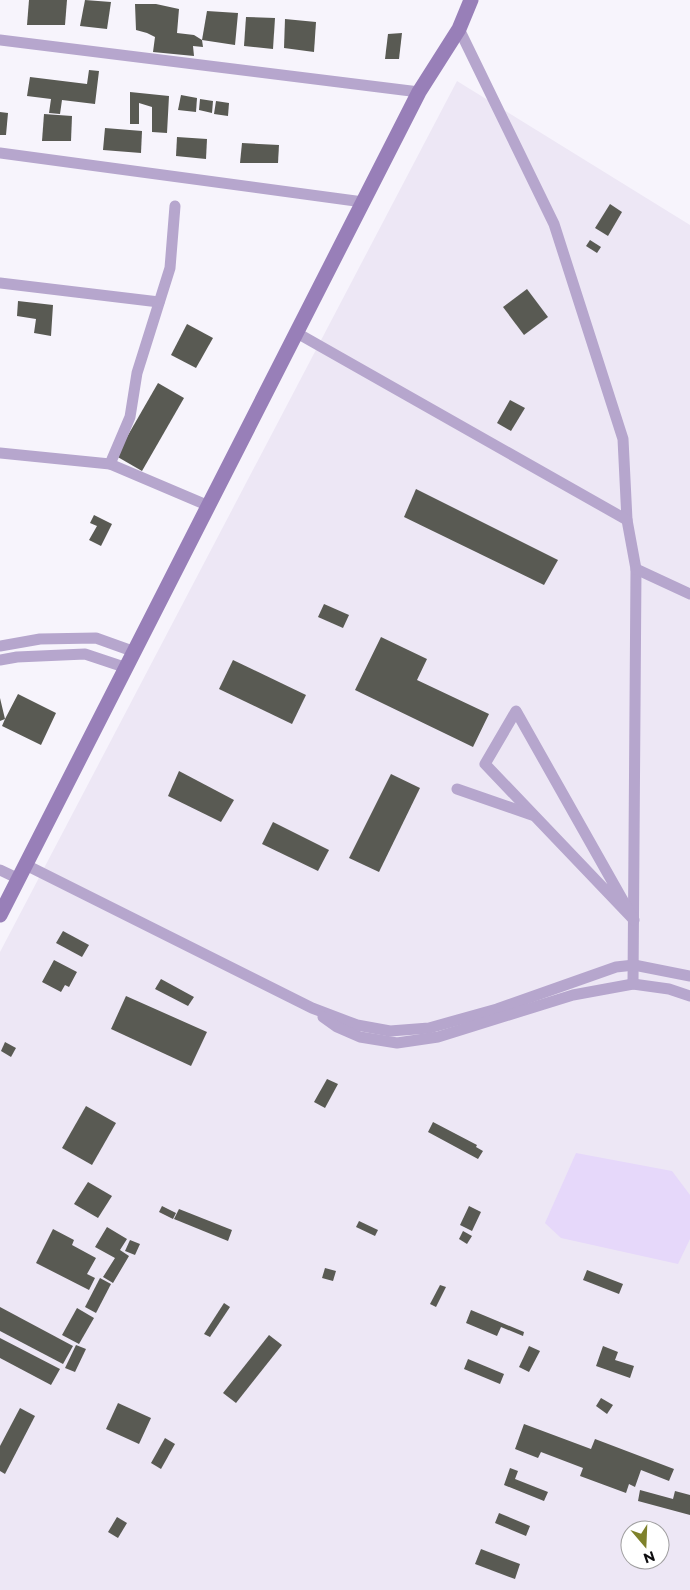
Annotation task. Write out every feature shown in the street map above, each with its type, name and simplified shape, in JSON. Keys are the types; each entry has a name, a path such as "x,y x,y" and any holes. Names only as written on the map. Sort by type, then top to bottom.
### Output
{"main road":[{"path":"0,915 419,92 459,28 471,0"}],"street":[{"path":"459,28 554,224 623,439 627,520 636,569 633,984"},
{"path":"0,40 419,92"},
{"path":"0,153 363,202"},
{"path":"110,464 130,417 137,373 170,268 174,206"},
{"path":"0,284 159,302"},
{"path":"297,333 627,520"},
{"path":"0,453 110,464 209,506"},
{"path":"636,569 690,594"},
{"path":"0,646 40,639 96,638 135,652"},
{"path":"0,660 17,657 85,654 127,668"},
{"path":"516,711 634,920 485,764 516,711"},
{"path":"457,789 534,815"},
{"path":"26,865 312,1008 357,1026 390,1031 430,1028 497,1009 616,967 634,965 690,976"},
{"path":"0,870 19,879"},
{"path":"312,1008 337,1028 360,1037 397,1043 438,1037 572,995 633,984 669,989 690,996"}],"shaded area":[{"path":"457,81 690,225 690,1590 0,1590 0,952"},
{"path":"576,1153 672,1171 690,1195 690,1239 678,1264 561,1238 545,1223"}],"building":[{"path":"29,0 67,0 65,25 27,25"},
{"path":"85,0 111,2 107,29 80,26"},
{"path":"135,4 156,4 179,9 177,33 194,35 202,40 203,47 193,46 194,56 153,52 155,37 136,30"},
{"path":"207,11 238,13 235,45 202,40"},
{"path":"246,17 275,18 273,49 244,46"},
{"path":"285,19 316,22 314,52 284,48"},
{"path":"402,33 399,59 385,59 388,34"},
{"path":"89,70 99,71 95,104 62,100 60,114 49,113 51,99 27,96 30,77 87,84"},
{"path":"130,92 169,96 167,133 152,132 152,107 139,103 139,124 130,124"},
{"path":"181,95 197,98 196,112 178,110"},
{"path":"200,99 213,101 212,113 199,110"},
{"path":"216,101 229,103 228,116 214,114"},
{"path":"0,112 8,113 6,135 0,135"},
{"path":"44,114 72,116 71,141 42,141"},
{"path":"105,128 142,131 141,153 103,150"},
{"path":"177,137 207,139 206,159 176,156"},
{"path":"242,143 279,145 278,163 240,163"},
{"path":"610,204 622,212 608,236 595,228"},
{"path":"590,240 601,247 597,253 586,246"},
{"path":"527,289 548,317 524,335 503,307"},
{"path":"18,301 53,305 51,336 34,333 36,319 17,316"},
{"path":"187,324 213,338 196,368 171,355"},
{"path":"158,383 184,398 142,471 116,456"},
{"path":"510,400 525,408 511,431 497,423"},
{"path":"416,489 558,560 544,585 404,517"},
{"path":"94,515 112,524 101,546 89,540 97,526 90,523"},
{"path":"324,604 349,615 343,628 318,617"},
{"path":"381,637 427,659 417,680 489,714 473,747 355,690"},
{"path":"233,660 306,695 292,724 219,689"},
{"path":"18,694 56,713 41,745 2,726"},
{"path":"0,698 5,719 0,721"},
{"path":"179,771 234,800 221,822 168,796"},
{"path":"391,774 420,788 379,872 349,858"},
{"path":"273,822 329,850 318,871 262,844"},
{"path":"63,931 89,945 82,957 56,943"},
{"path":"54,960 77,972 69,987 65,985 61,992 42,982"},
{"path":"161,979 194,997 188,1006 155,989"},
{"path":"126,996 207,1032 191,1066 111,1029"},
{"path":"5,1042 16,1048 11,1057 1,1051"},
{"path":"327,1079 338,1084 325,1108 314,1102"},
{"path":"86,1106 116,1123 92,1165 62,1148"},
{"path":"433,1122 477,1145 476,1147 483,1151 478,1159 428,1132"},
{"path":"88,1182 112,1196 98,1218 74,1204"},
{"path":"162,1206 176,1213 173,1219 159,1212"},
{"path":"469,1206 481,1212 472,1231 460,1225"},
{"path":"179,1209 232,1230 228,1241 174,1219"},
{"path":"359,1221 378,1230 375,1236 356,1227"},
{"path":"107,1227 127,1239 120,1250 129,1256 113,1283 103,1277 115,1258 95,1247"},
{"path":"53,1229 74,1240 72,1245 96,1258 87,1274 95,1278 89,1290 36,1263"},
{"path":"463,1231 472,1236 467,1244 459,1239"},
{"path":"130,1240 140,1244 135,1255 125,1251"},
{"path":"325,1268 336,1271 333,1281 322,1278"},
{"path":"587,1270 623,1284 619,1294 583,1280"},
{"path":"100,1278 111,1284 96,1313 85,1307"},
{"path":"440,1285 446,1287 436,1307 430,1304"},
{"path":"224,1303 230,1307 210,1337 204,1334"},
{"path":"0,1307 73,1346 63,1364 0,1331"},
{"path":"77,1308 94,1318 79,1344 62,1335"},
{"path":"471,1310 524,1332 523,1336 501,1327 497,1336 466,1323"},
{"path":"269,1335 282,1345 236,1403 223,1393"},
{"path":"0,1338 60,1369 51,1385 0,1358"},
{"path":"76,1345 86,1349 75,1372 65,1368"},
{"path":"529,1346 540,1351 529,1372 519,1367"},
{"path":"603,1346 618,1352 615,1360 634,1366 630,1378 596,1366"},
{"path":"468,1359 504,1374 500,1384 464,1369"},
{"path":"601,1398 613,1405 607,1414 596,1406"},
{"path":"118,1403 151,1418 139,1444 106,1429"},
{"path":"20,1408 35,1416 5,1474 0,1471 0,1446"},
{"path":"524,1424 591,1449 595,1439 674,1469 669,1481 641,1470 635,1487 629,1484 626,1493 580,1476 583,1468 541,1452 538,1458 515,1449"},
{"path":"165,1438 175,1444 161,1469 151,1463"},
{"path":"510,1468 518,1471 515,1479 548,1492 544,1501 504,1485"},
{"path":"640,1490 673,1499 675,1491 690,1495 690,1515 638,1501"},
{"path":"499,1513 530,1526 526,1536 495,1523"},
{"path":"117,1517 127,1523 118,1538 108,1532"},
{"path":"481,1549 520,1564 515,1579 475,1564"}]}
